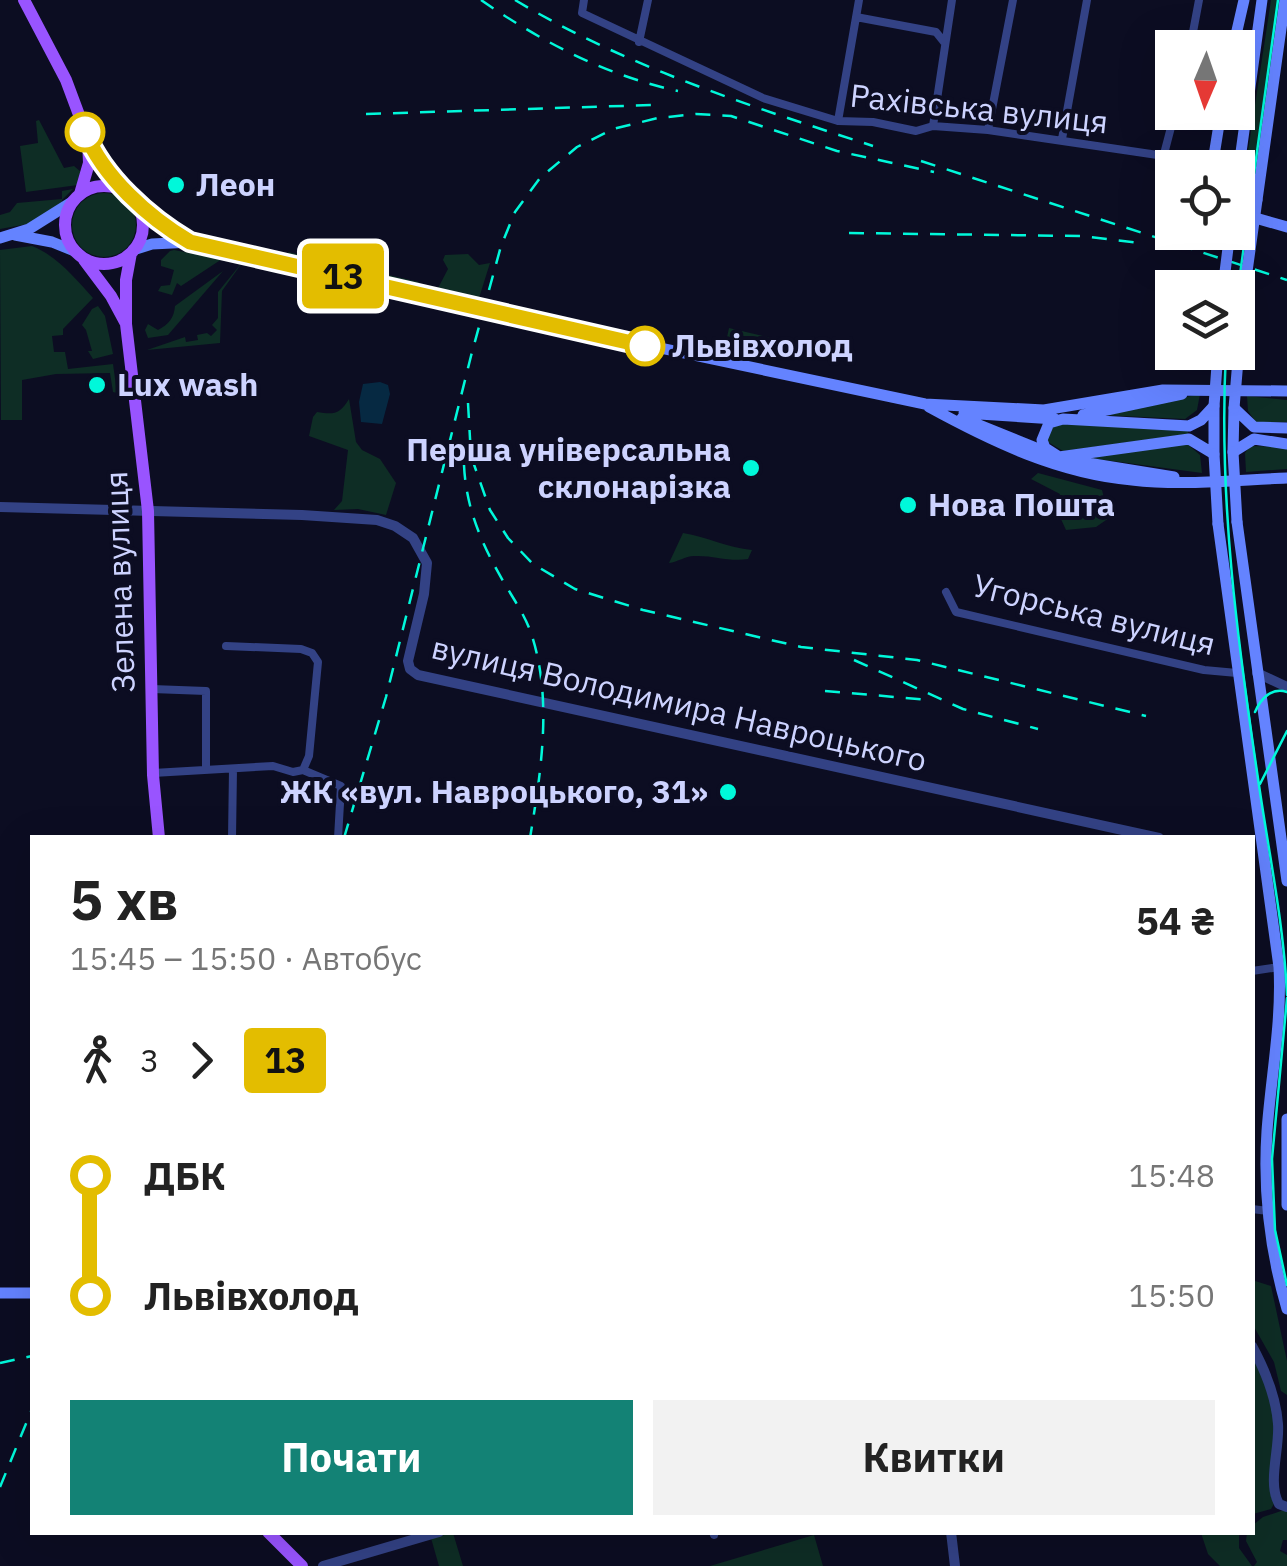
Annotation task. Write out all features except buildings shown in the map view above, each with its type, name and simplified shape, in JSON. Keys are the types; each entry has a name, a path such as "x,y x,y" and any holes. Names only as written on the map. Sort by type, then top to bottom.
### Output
{"main road":[{"path":"24,0 66,80 88,139 131,198 143,225 132,252"},
{"path":"1237,30 1244,0"},
{"path":"1241,150 1262,0"},
{"path":"1285,0 1241,317 1233,452 1237,522 1287,880"},
{"path":"80,255 65,227 89,163 88,139"},
{"path":"14,236 76,198 105,187 131,198 190,242"},
{"path":"1255,218 1287,228"},
{"path":"0,238 14,236 56,243 110,263 152,244 190,242 536,322 990,417 1062,419 1189,433 1214,454"},
{"name":"Зелена вулиця","path":"132,252 126,280 126,324 148,512 153,773 159,835"},
{"name":"Зелена вулиця","path":"80,255 111,296 126,324"},
{"path":"1217,370 1214,454 1218,524 1258,859 1280,967 1283,1016 1267,1134 1268,1211 1287,1309"},
{"path":"1192,389 1167,399 1062,419 1045,427 1042,440 1059,457 1189,433 1214,406"},
{"path":"925,404 1044,410 1162,390 1287,391"},
{"path":"925,404 1059,457 1192,482"},
{"path":"925,404 988,439 1053,464 1114,478 1192,482 1287,478"},
{"path":"1234,408 1254,433 1287,444"},
{"path":"1233,452 1254,433 1287,428"},
{"path":"1237,673 1257,674"},
{"path":"1258,859 1284,857"},
{"path":"1287,1119 1287,1205"},
{"path":"0,1293 30,1293"},
{"path":"271,1535 302,1566"}],"street":[{"name":"Рахівська вулиця","path":"584,0 582,13 639,42 763,98 838,121 874,122 916,131 932,126 988,130 1155,153"},
{"path":"639,42 648,0"},
{"path":"838,121 859,0"},
{"path":"932,126 952,0"},
{"path":"988,130 1014,0"},
{"path":"1062,139 1087,0"},
{"path":"1193,30 1199,0"},
{"path":"856,17 936,32 944,42"},
{"path":"0,507 148,512"},
{"name":"вулиця Володимира Навроцького","path":"148,512 377,520 407,532 421,551 427,568 408,662 418,674 1140,835"},
{"name":"Угорська вулиця","path":"946,592 956,612 1204,670 1237,673"},
{"path":"226,646 302,649 312,653 318,662 309,756 303,770"},
{"name":"Угорська вулиця","path":"1257,674 1286,687"},
{"path":"1261,698 1268,691 1286,687"},
{"path":"152,689 206,691 206,770"},
{"path":"153,773 273,766 293,772 303,770 341,786 338,835"},
{"path":"232,835 233,769"},
{"path":"1255,970 1280,967"},
{"path":"1255,1209 1268,1211"},
{"path":"1255,1354 1277,1412 1275,1496 1279,1504 1287,1507"},
{"path":"322,1566 428,1535"},
{"path":"951,1535 955,1566"}],"green space":[{"path":"1271,0 1280,0 1255,178 1255,150 1248,150 1251,130 1255,130 1255,105"},
{"path":"39,120 64,168 74,166 81,172 78,185 26,192 20,146 38,143"},
{"path":"73,189 62,205 28,224 0,229 0,215 10,212 17,203 62,199 62,191"},
{"path":"104,193 127,202 136,225 127,248 104,257 81,248 72,225 81,202"},
{"path":"32,246 58,262 93,298 63,329 63,335 52,336 54,352 65,352 68,369 113,364 117,393 113,392 110,373 56,374 22,380 22,420 1,420 0,250"},
{"path":"170,251 222,259 181,286 177,283 172,295 158,291 161,286 170,285 174,270 161,266 161,260"},
{"path":"288,252 419,282 416,288 291,260"},
{"path":"468,254 479,265 490,263 479,298 436,292 448,269 443,260 445,255"},
{"path":"244,260 222,291 220,343 147,350 185,337 186,342 198,340 197,335 211,336 217,330 212,325 218,318 218,292"},
{"path":"223,271 168,335 148,338 148,324 158,330 172,317 175,306"},
{"path":"98,306 105,316 113,354 93,359 82,325"},
{"path":"729,328 772,338 769,352 726,342"},
{"path":"1200,394 1197,410 1185,419 1101,415"},
{"path":"1247,396 1287,400 1287,422 1256,422 1248,411"},
{"path":"349,399 356,442 362,450 380,459 396,483 386,515 358,509 334,510 342,501 348,450 309,436 317,412 336,412"},
{"path":"1056,423 1188,429 1188,434 1063,451 1048,442 1048,433"},
{"path":"1185,442 1200,455 1202,473 1090,458"},
{"path":"1250,446 1287,447 1287,469 1246,472 1245,453"},
{"path":"1038,473 1102,490 1109,518 1096,527 1066,530 1055,506 1060,494 1031,479"},
{"path":"683,533 752,550 748,559 694,556 669,563"},
{"path":"1255,1281 1271,1286 1287,1361 1287,1395 1281,1391 1274,1362 1255,1329"},
{"path":"1255,1356 1274,1410 1275,1502 1271,1509 1255,1513"},
{"path":"1287,1509 1287,1540 1283,1540 1280,1551 1287,1555 1287,1566 1254,1566 1257,1562 1247,1535 1255,1535 1255,1523"},
{"path":"454,1535 463,1566 439,1566 431,1538"},
{"path":"814,1535 823,1566 710,1566"},
{"path":"1202,1535 1239,1535 1239,1548 1252,1566 1220,1566 1208,1554"}],"water":[{"path":"363,384 388,385 390,394 382,424 361,422 359,402"}],"tram line":[{"path":"1241,270 1278,0"},
{"path":"1225,370 1225,463 1232,573 1287,995"},
{"path":"1255,712 1268,695 1287,692"},
{"path":"1260,784 1287,731"},
{"path":"1287,998 1272,1159 1275,1230 1287,1285"}],"railway":[{"path":"481,0 575,55 625,76 678,91"},
{"path":"515,0 645,65 873,146"},
{"path":"366,114 652,105"},
{"path":"345,835 386,697 501,246 515,212 540,178 577,147 613,129 696,114 731,116 837,151 934,172"},
{"path":"921,161 1287,280"},
{"path":"849,233 1081,236 1139,243"},
{"path":"468,403 471,456 490,510 508,538 533,564 575,589 643,610 801,647 917,660 1146,716"},
{"path":"464,465 477,528 526,621 538,658 543,735 530,835"},
{"path":"854,660 963,709 1038,729"},
{"path":"825,691 930,700"},
{"path":"0,1363 30,1356"},
{"path":"0,1487 30,1414"}],"bus line":[{"name":"13","path":"85,132 128,194 150,215 190,242 645,346"}],"place":[{"name":"Леон","path":"176,185"},
{"name":"Львівхолод","path":"645,346"},
{"name":"Lux wash","path":"97,385"},
{"name":"Перша універсальна склонарізка","path":"751,468"},
{"name":"Нова Пошта","path":"908,505"},
{"name":"ЖК «вул. Навроцького, 31»","path":"728,792"}]}
